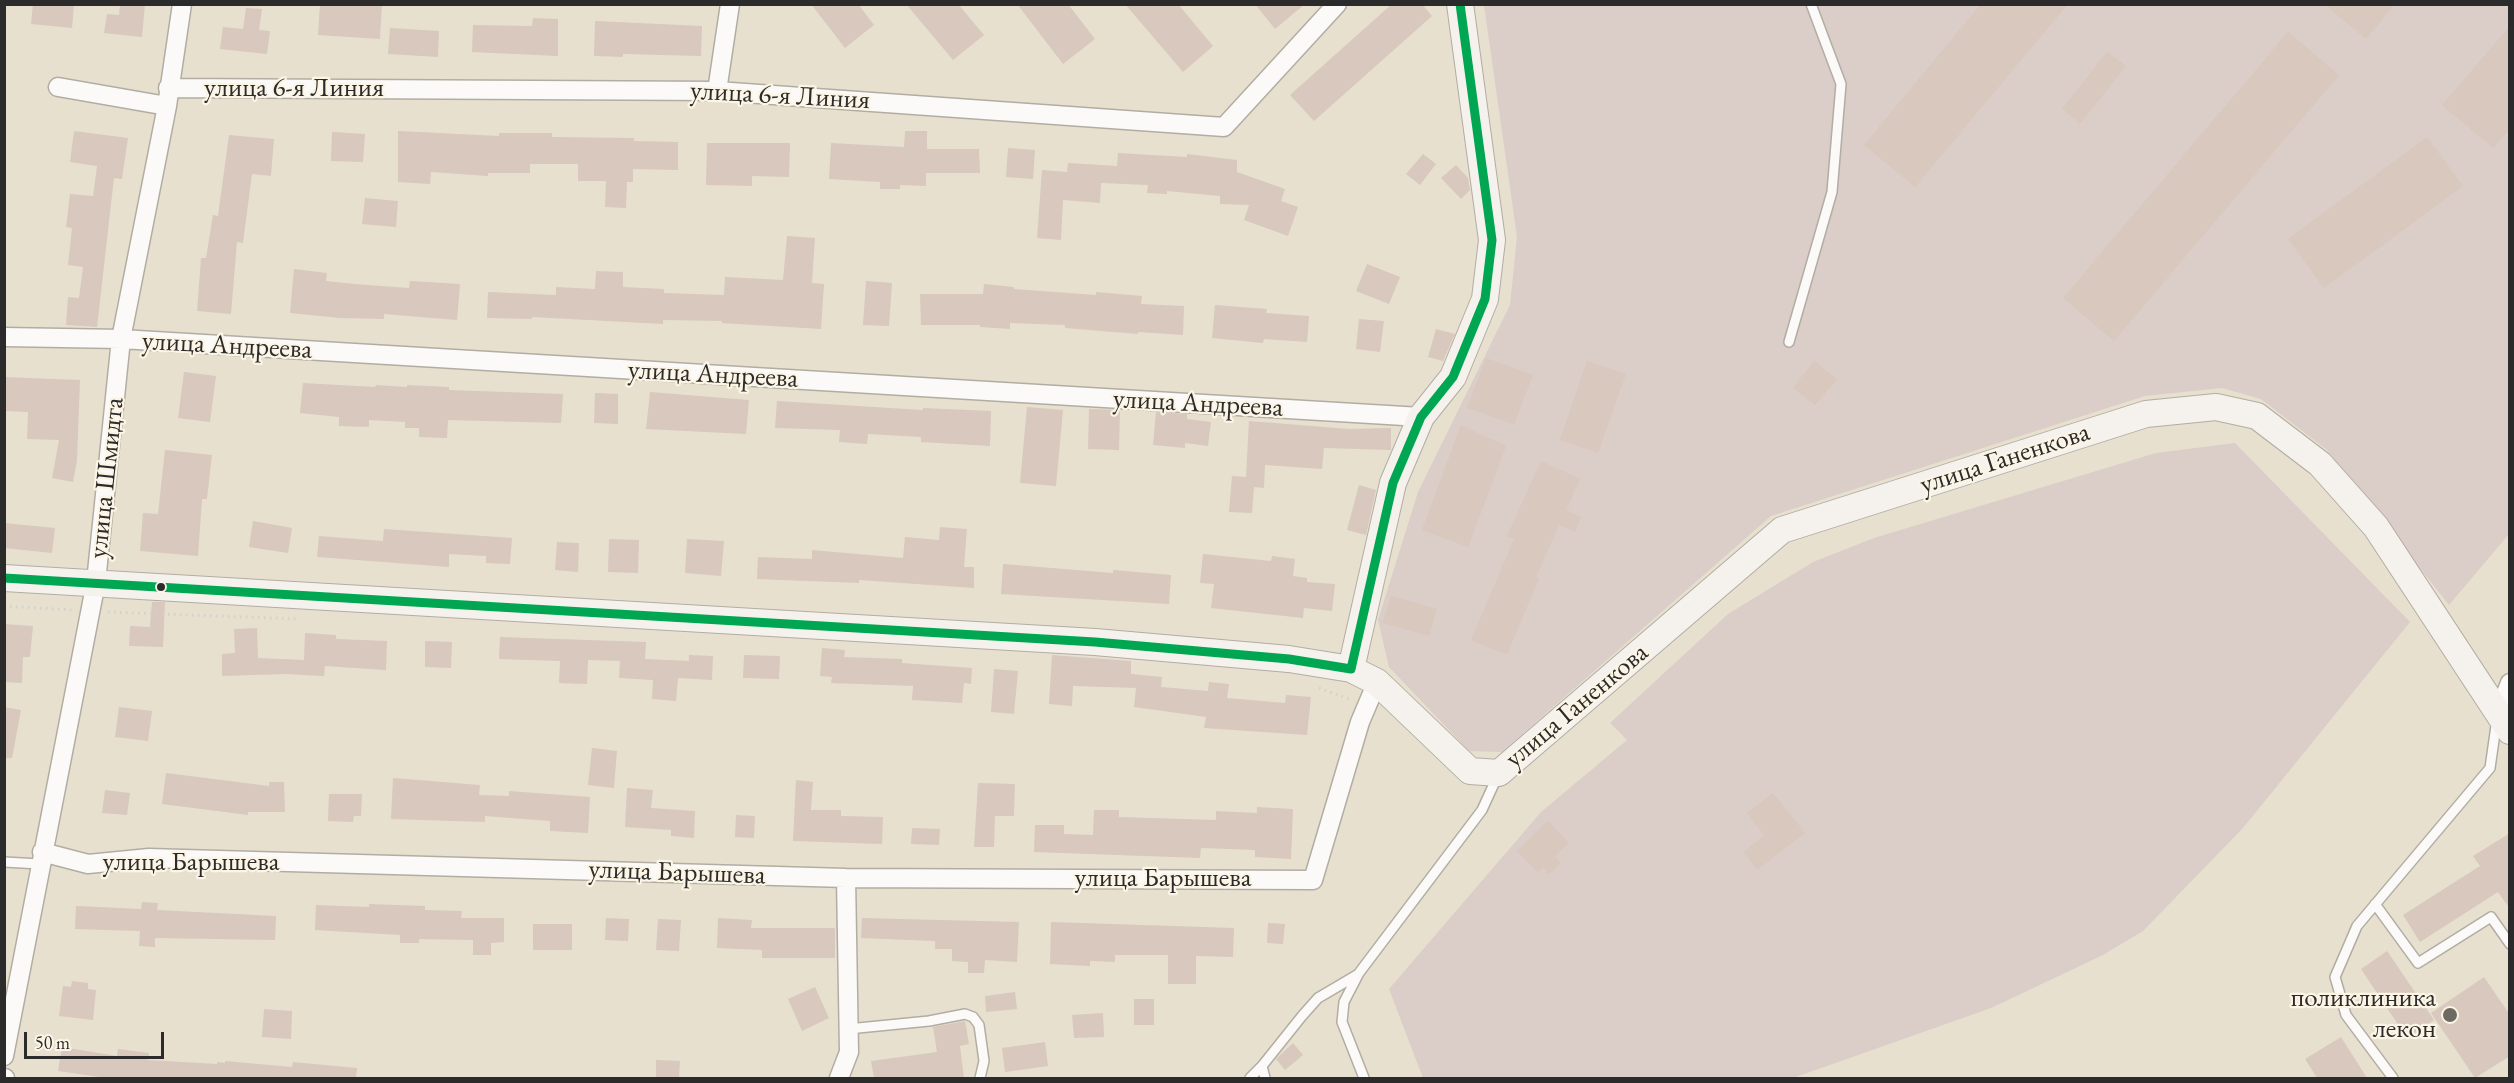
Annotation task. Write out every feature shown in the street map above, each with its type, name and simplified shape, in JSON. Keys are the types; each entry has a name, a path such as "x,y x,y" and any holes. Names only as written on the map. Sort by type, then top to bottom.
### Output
{"street":[{"name":"улица Шмидта","path":"4,1056 96,582 121,339 168,97 182,4"},
{"path":"717,90 729,4"},
{"name":"улица 6-я Линия","path":"58,87 168,97 717,90 1224,127 1337,4"},
{"path":"1351,669 1394,483 1420,417 1453,377 1485,299 1492,240 1460,4"},
{"name":"улица Андреева","path":"4,337 121,339 1420,417"},
{"name":"улица Ганенкова","path":"4,578 1095,642 1289,659 1351,669 1377,682 1470,771 1499,773 1782,530 2146,414 2216,407 2257,416 2320,464 2376,527 2504,722"},
{"name":"улица Барышева","path":"41,858 88,864 149,858 846,878 1313,880 1360,722 1377,682"},
{"path":"2504,722 2510,683"},
{"path":"838,1078 849,1052 846,878"}],"lane":[{"path":"1789,342 1832,192 1841,84 1811,4"},
{"path":"2393,1078 2346,1015 2335,977 2357,926 2490,768 2504,722"},
{"path":"1364,1078 1342,1022 1344,1002 1359,973 1482,810 1499,773"},
{"path":"4,862 41,858"},
{"path":"2375,904 2418,963 2491,917 2510,944"},
{"path":"1250,1078 1318,998 1359,973"},
{"path":"848,1029 929,1021 965,1014 973,1017 979,1025 984,1061 980,1078"},
{"path":"1262,1066 1265,1078"}],"shaded area":[{"path":"1484,5 2509,5 2509,534 2449,605 2327,450 2261,399 2222,388 2145,396 1771,516 1502,752 1469,751 1389,667 1378,620 1418,492 1510,305 1517,237"},
{"path":"2235,443 2410,622 2243,828 2143,931 2103,955 1991,1008 1793,1078 1423,1078 1389,989 1541,812 1627,740 1610,723 1728,614 1813,562 1874,538 2156,453"}],"building":[{"path":"33,4 74,4 72,28 31,24"},
{"path":"120,4 145,4 142,37 104,33 107,14 119,15"},
{"path":"320,4 382,4 380,39 318,35"},
{"path":"811,4 858,4 874,25 845,48"},
{"path":"906,4 958,4 984,35 953,60"},
{"path":"1017,4 1068,4 1095,39 1063,64"},
{"path":"1125,4 1178,4 1213,46 1183,72"},
{"path":"1255,4 1305,4 1275,29"},
{"path":"1392,4 1422,4 1432,16 1314,121 1290,95"},
{"path":"1981,4 2068,4 1915,187 1864,145"},
{"path":"2324,4 2395,4 2366,39"},
{"path":"246,8 262,9 259,30 270,31 267,54 220,49 223,27 243,29"},
{"path":"533,18 558,19 558,56 472,52 473,25 532,26"},
{"path":"595,21 702,26 701,56 623,54 623,57 594,56"},
{"path":"2510,26 2510,129 2493,148 2442,105"},
{"path":"390,28 439,31 438,57 388,54"},
{"path":"2288,32 2339,75 2114,341 2063,298"},
{"path":"2107,52 2126,66 2080,124 2062,109"},
{"path":"74,131 128,138 122,179 114,178 97,327 66,325 68,297 79,298 83,267 68,265 72,228 66,227 70,194 93,196 97,166 70,162"},
{"path":"398,131 499,136 499,133 552,133 552,137 634,138 634,141 678,142 678,170 633,169 633,182 627,182 626,208 605,207 606,181 578,181 578,164 530,164 530,173 488,173 488,176 431,172 430,184 398,182"},
{"path":"905,131 927,131 927,149 979,149 980,173 926,173 926,186 900,185 900,189 880,189 880,182 829,179 831,143 904,147"},
{"path":"332,132 365,134 363,162 331,161"},
{"path":"229,135 274,139 271,176 252,174 243,243 237,242 231,314 197,311 201,258 206,258 213,215 218,216"},
{"path":"2427,137 2463,186 2324,288 2288,239"},
{"path":"707,143 790,143 789,177 752,176 752,186 706,185"},
{"path":"1008,148 1035,150 1033,179 1006,177"},
{"path":"1118,153 1187,157 1187,154 1237,160 1237,172 1285,189 1281,201 1298,207 1288,236 1244,220 1249,205 1220,204 1220,196 1167,191 1167,194 1147,193 1148,185 1101,183 1100,203 1063,200 1061,240 1037,238 1042,170 1067,172 1068,163 1117,166"},
{"path":"1423,154 1436,164 1420,185 1406,174"},
{"path":"1456,165 1468,178 1470,190 1461,199 1441,178"},
{"path":"365,198 398,201 396,227 362,224"},
{"path":"787,236 815,238 812,283 824,284 821,329 722,323 722,321 663,320 663,324 532,317 532,319 487,318 488,292 556,295 556,287 595,289 596,271 623,272 623,287 664,289 664,293 724,295 725,277 783,280"},
{"path":"1367,264 1400,277 1389,304 1356,291"},
{"path":"294,269 327,273 326,281 354,284 409,288 410,281 460,284 457,320 384,314 384,319 340,318 290,313"},
{"path":"866,281 892,283 889,326 863,325"},
{"path":"984,284 1014,287 1014,289 1142,296 1141,304 1184,306 1183,335 1065,328 1065,325 1010,323 1010,329 980,327 980,325 921,325 920,294 983,294"},
{"path":"1215,305 1267,309 1266,313 1309,316 1307,342 1264,339 1263,343 1212,338"},
{"path":"1359,319 1384,321 1380,352 1356,349"},
{"path":"1436,329 1455,334 1443,361 1428,357"},
{"path":"1486,358 1533,375 1514,424 1467,408"},
{"path":"1587,361 1626,374 1598,453 1560,440"},
{"path":"1814,361 1837,379 1815,405 1793,388"},
{"path":"184,372 216,376 210,422 178,418"},
{"path":"4,377 80,380 77,461 73,482 52,478 59,440 27,439 28,412 4,411"},
{"path":"303,383 375,387 376,385 407,387 407,385 449,387 449,390 563,394 561,423 448,420 447,438 419,437 419,428 405,428 405,422 369,420 369,427 339,426 339,417 300,413"},
{"path":"650,392 749,400 746,434 646,429"},
{"path":"595,393 618,394 618,424 594,423"},
{"path":"777,401 923,410 923,408 991,411 990,446 921,442 921,437 868,434 867,444 839,442 840,430 775,428"},
{"path":"1027,407 1063,410 1056,486 1020,483"},
{"path":"1089,409 1120,410 1119,450 1088,449"},
{"path":"1156,412 1187,414 1187,419 1211,422 1208,446 1185,443 1185,448 1153,445"},
{"path":"1249,421 1349,429 1391,428 1391,450 1324,448 1322,469 1265,465 1264,488 1254,487 1252,513 1229,512 1232,476 1246,477"},
{"path":"1461,425 1506,446 1468,547 1422,530"},
{"path":"165,450 212,455 207,499 202,499 198,556 140,551 143,513 158,514"},
{"path":"1541,461 1580,479 1566,510 1581,517 1575,532 1559,525 1536,577 1539,578 1507,655 1471,640 1514,539 1507,536"},
{"path":"1359,485 1376,490 1366,535 1347,530"},
{"path":"253,521 292,528 288,553 249,547"},
{"path":"4,523 55,528 52,553 4,548"},
{"path":"940,527 967,529 964,567 974,567 974,588 859,580 859,583 757,579 758,557 812,559 812,550 903,558 905,537 939,540"},
{"path":"384,529 512,538 510,564 486,563 486,556 449,554 449,567 317,557 319,536 383,541"},
{"path":"609,539 639,540 638,573 608,572"},
{"path":"687,539 724,541 721,576 685,573"},
{"path":"557,542 579,543 578,572 555,570"},
{"path":"1203,554 1271,561 1272,556 1295,559 1293,576 1307,578 1307,582 1335,584 1332,611 1304,608 1303,618 1211,608 1214,584 1200,583"},
{"path":"1003,564 1171,575 1169,604 1001,594"},
{"path":"1391,596 1437,609 1429,636 1383,623"},
{"path":"152,602 165,602 163,647 129,646 130,626 150,627"},
{"path":"4,624 33,626 30,657 23,657 22,683 4,682"},
{"path":"257,628 258,658 304,660 305,633 336,635 336,639 387,641 386,670 325,666 324,676 285,674 222,676 222,654 235,653 234,629"},
{"path":"500,637 646,642 645,659 689,661 689,655 713,656 712,680 678,678 676,701 652,699 653,680 619,678 620,661 588,660 587,684 559,683 560,661 499,659"},
{"path":"425,641 452,642 451,668 425,667"},
{"path":"822,648 845,650 844,657 902,659 902,663 972,668 971,684 964,683 962,703 912,700 913,686 831,683 832,677 820,676"},
{"path":"744,655 780,656 779,679 743,678"},
{"path":"1052,655 1131,661 1131,674 1162,677 1161,687 1208,691 1209,682 1229,684 1227,698 1285,703 1286,695 1311,697 1307,735 1204,728 1206,717 1134,707 1136,688 1073,686 1072,706 1049,704"},
{"path":"994,669 1018,671 1014,714 991,712"},
{"path":"4,707 21,710 12,758 4,758"},
{"path":"119,707 152,711 148,741 115,737"},
{"path":"592,748 617,751 614,788 588,785"},
{"path":"166,773 269,786 269,782 284,782 285,812 248,812 248,815 162,804"},
{"path":"393,778 480,785 479,795 509,796 509,791 590,797 588,833 550,831 550,821 485,816 485,822 391,819"},
{"path":"796,780 813,782 811,810 841,810 841,816 883,817 882,844 793,841"},
{"path":"978,783 1015,784 1014,816 995,816 994,847 974,847"},
{"path":"627,788 653,790 651,808 695,811 694,838 671,836 671,830 625,827"},
{"path":"105,790 130,793 127,815 102,813"},
{"path":"1773,793 1805,833 1757,870 1744,852 1764,835 1747,813"},
{"path":"329,794 362,794 361,816 354,816 353,822 328,821"},
{"path":"1257,807 1293,809 1291,859 1255,857 1255,850 1201,848 1200,858 1034,852 1035,825 1064,825 1064,834 1093,835 1094,810 1119,810 1119,817 1216,820 1216,811 1257,813"},
{"path":"736,815 755,816 754,838 735,837"},
{"path":"1548,821 1569,843 1555,856 1561,863 1549,874 1543,868 1538,873 1517,851"},
{"path":"912,828 940,829 939,845 911,844"},
{"path":"2510,833 2510,909 2498,892 2420,942 2403,915 2480,866 2473,856"},
{"path":"142,902 158,903 157,910 276,916 275,940 155,938 155,947 139,946 140,931 75,929 76,906 141,909"},
{"path":"369,904 425,906 425,910 462,911 461,918 504,918 504,942 491,943 491,955 473,955 473,940 419,939 419,943 400,943 400,935 315,930 316,905 369,907"},
{"path":"606,918 629,919 628,941 605,940"},
{"path":"718,918 752,920 751,928 835,928 835,958 762,958 762,950 717,948"},
{"path":"862,918 1019,922 1017,962 985,960 984,973 968,973 968,962 952,961 952,949 935,949 935,941 861,938"},
{"path":"658,919 681,920 679,951 656,950"},
{"path":"1051,922 1234,928 1233,957 1196,956 1196,984 1168,984 1168,955 1115,955 1115,962 1090,961 1090,966 1050,964"},
{"path":"1268,923 1285,924 1283,944 1267,943"},
{"path":"533,924 572,924 572,950 533,950"},
{"path":"2387,951 2434,1020 2407,1038 2361,969"},
{"name":"поликлиника лекон","path":"2484,977 2510,1015 2510,1056 2475,1078 2431,1013"},
{"path":"72,981 88,983 88,989 96,990 93,1020 59,1016 63,986 71,987"},
{"path":"815,987 829,1018 802,1031 788,999"},
{"path":"1015,992 1017,1009 986,1012 985,996"},
{"path":"1134,999 1154,999 1154,1025 1134,1025"},
{"path":"264,1009 292,1011 291,1039 262,1037"},
{"path":"1103,1013 1104,1037 1074,1038 1072,1015"},
{"path":"965,1021 969,1044 960,1046 964,1078 874,1078 871,1061 937,1052 933,1027"},
{"path":"2341,1037 2367,1078 2317,1078 2305,1059"},
{"path":"1045,1042 1048,1066 1005,1072 1002,1048"},
{"path":"1293,1043 1303,1055 1285,1070 1276,1059"},
{"path":"62,1047 117,1056 118,1049 149,1053 148,1060 217,1064 217,1062 225,1063 225,1061 292,1067 293,1062 357,1068 356,1078 107,1078 58,1071"},
{"path":"656,1060 680,1061 679,1078 656,1078"}],"transit line":[{"path":"4,578 1095,642 1289,659 1351,669 1393,483 1421,417 1453,377 1485,299 1492,240 1460,4"}],"place":[{"name":"поликлиника лекон","path":"2450,1015"}]}
